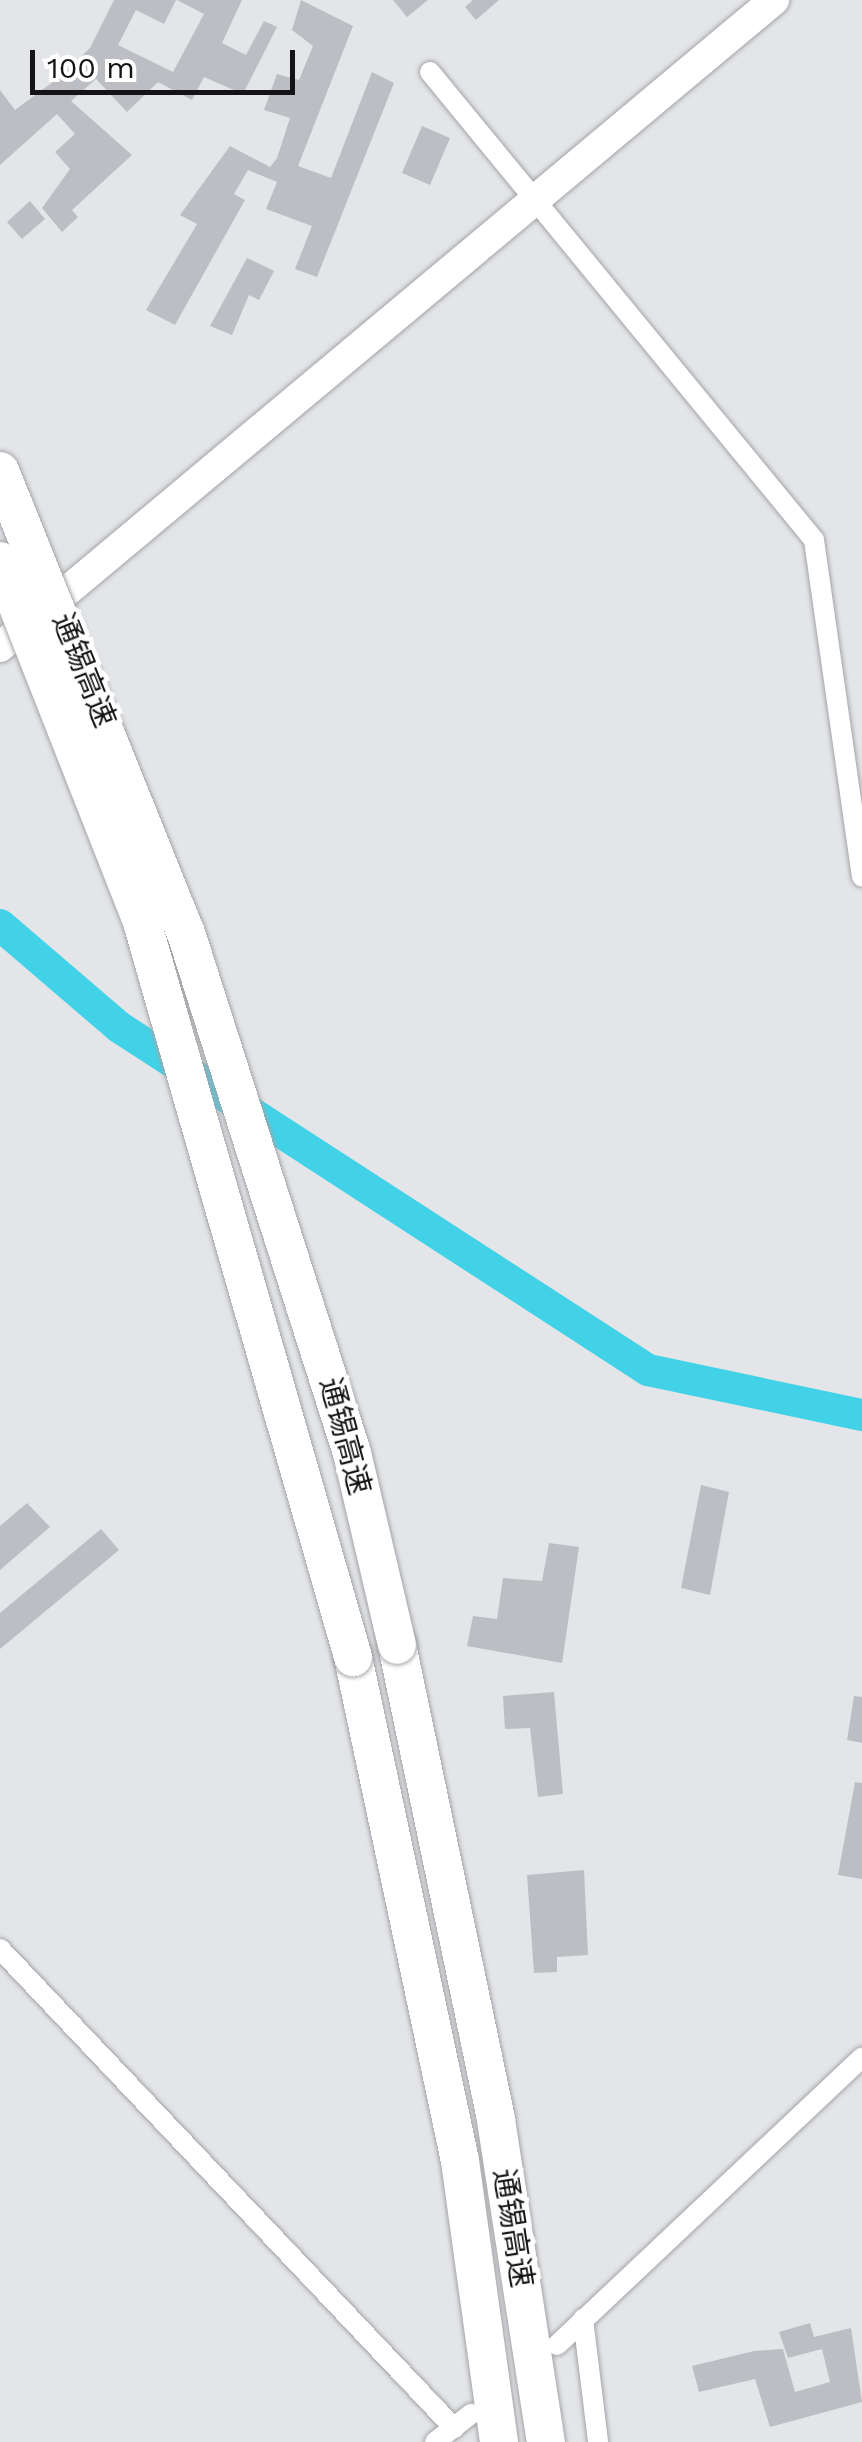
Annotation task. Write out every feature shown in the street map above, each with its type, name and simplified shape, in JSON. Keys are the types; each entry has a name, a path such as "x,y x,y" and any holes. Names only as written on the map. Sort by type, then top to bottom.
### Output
{"highway":[{"name":"通锡高速","path":"0,471 186,934 352,1452 397,1645 496,2120 546,2442"},
{"name":"通锡高速","path":"0,561 142,922 353,1657 460,2161 499,2442"}],"street":[{"path":"0,647 774,0"},
{"path":"430,72 814,540 862,877"},
{"path":"0,1948 462,2421 435,2442"},
{"path":"557,2345 862,2058"},
{"path":"583,2319 598,2442"}],"building":[{"path":"114,0 176,0 164,24 136,10 118,45 173,72 204,14 177,0 242,0 222,43 246,55 264,21 277,27 243,94 204,77 192,100 158,82 127,112 96,79 71,101 132,155 72,210 78,217 62,232 42,208 70,169 55,152 75,134 57,114 0,165 0,90 15,110 61,76 90,48"},
{"path":"301,0 353,26 298,166 331,178 372,72 394,83 317,277 295,269 312,226 266,209 277,182 248,170 234,194 245,200 175,325 146,310 197,224 180,215 230,146 270,167 277,158 290,118 264,110 277,74 299,80 313,46 292,30"},
{"path":"393,0 428,0 407,17"},
{"path":"473,0 499,0 476,20 465,7"},
{"path":"422,126 450,138 430,185 402,173"},
{"path":"30,201 45,219 22,239 7,222"},
{"path":"247,258 274,271 259,300 249,295 232,335 210,326"},
{"path":"701,1485 729,1492 710,1595 681,1588"},
{"path":"27,1503 50,1527 0,1570 0,1526"},
{"path":"101,1529 119,1550 0,1649 0,1613"},
{"path":"549,1543 579,1547 562,1663 467,1646 473,1616 497,1619 503,1578 542,1581"},
{"path":"554,1692 563,1794 538,1797 530,1728 505,1729 503,1696"},
{"path":"854,1696 862,1697 862,1743 847,1740"},
{"path":"855,1782 862,1783 862,1879 838,1875"},
{"path":"584,1870 588,1955 557,1957 557,1972 534,1973 527,1875"},
{"path":"810,2323 814,2337 851,2328 862,2402 770,2427 755,2379 699,2392 692,2366 754,2351 783,2349 795,2392 830,2382 822,2349 788,2358 779,2332"}],"waterway":[{"path":"0,925 119,1027 648,1370 862,1415"}]}
